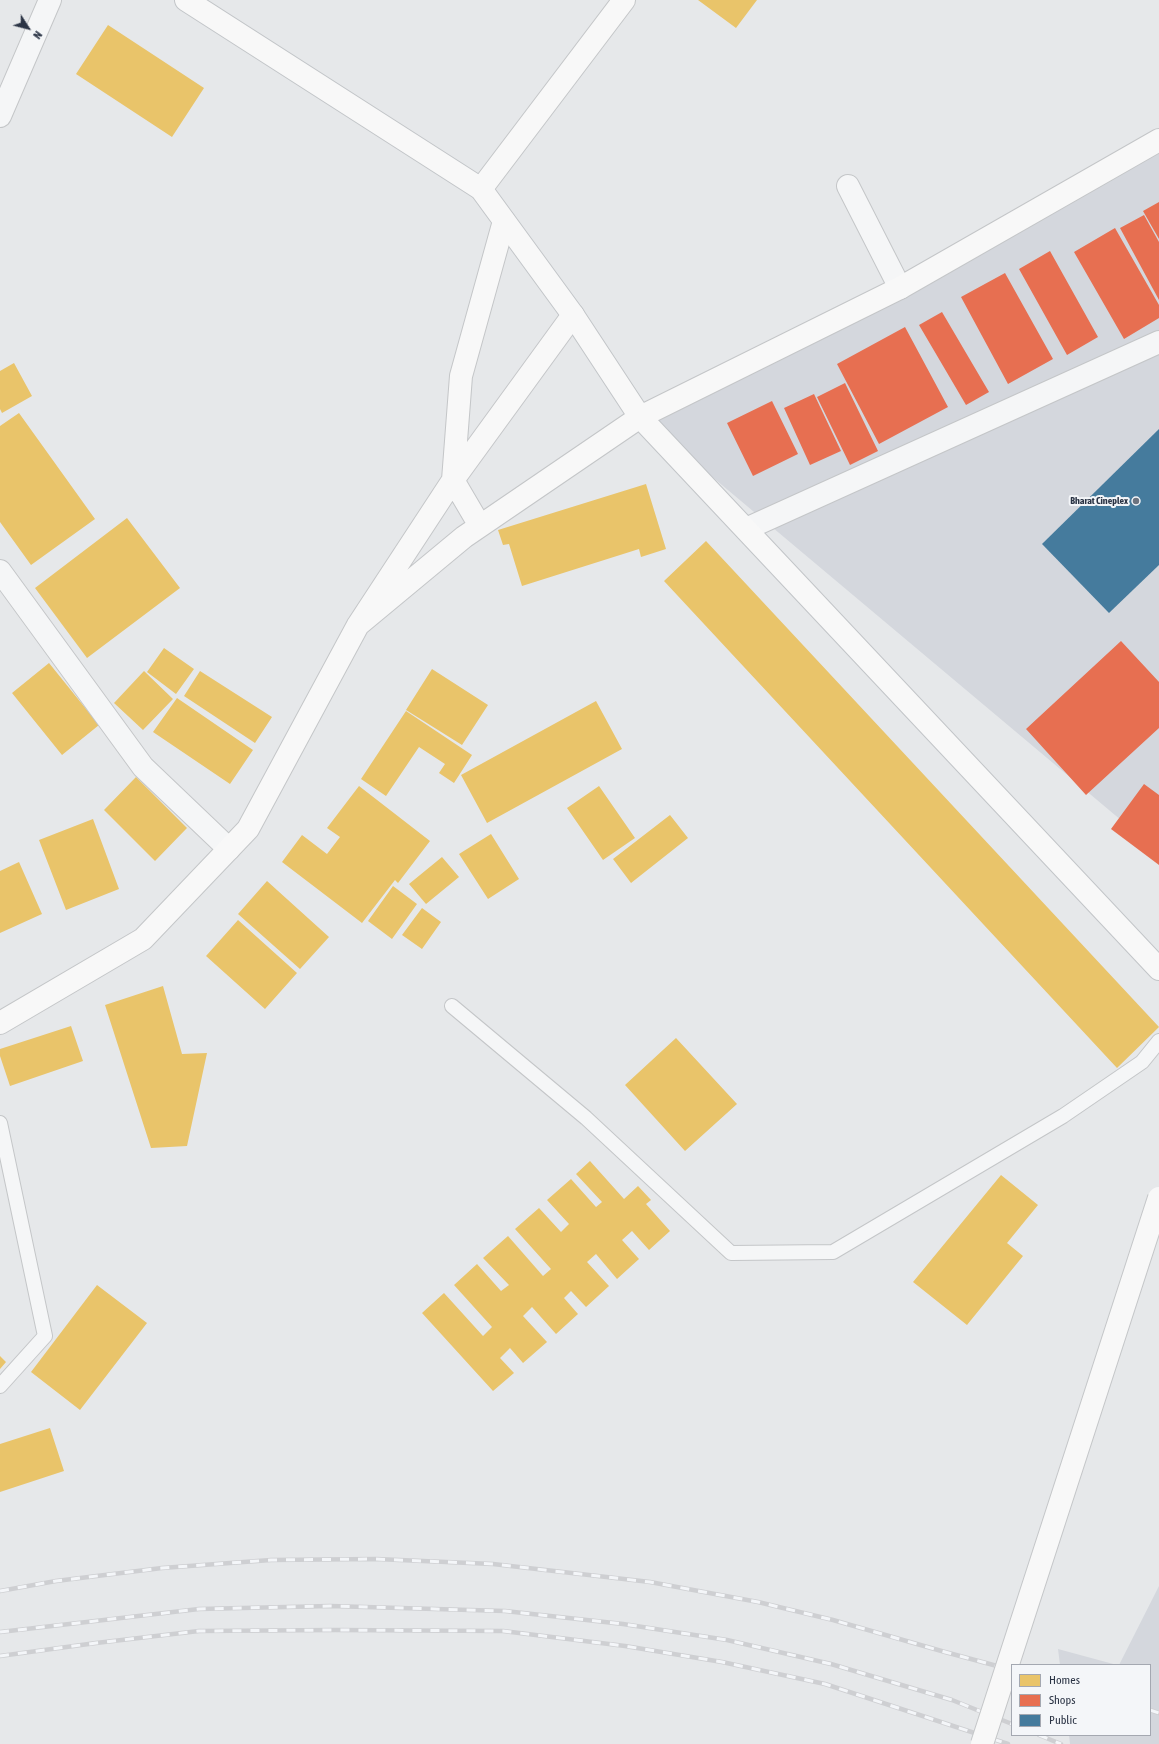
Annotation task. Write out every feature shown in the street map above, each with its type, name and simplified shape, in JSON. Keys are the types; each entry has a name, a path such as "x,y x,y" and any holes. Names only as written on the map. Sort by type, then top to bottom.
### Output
{"street":[{"path":"0,116 50,0"},
{"path":"186,0 481,189 573,315 640,417 1159,969"},
{"path":"481,189 624,0"},
{"path":"358,625 464,537 640,417 900,288 1159,140"},
{"path":"848,186 900,288"},
{"path":"480,526 453,480 461,376 504,221"},
{"path":"0,1023 143,939 248,829 358,625 453,480 573,315"},
{"path":"746,529 1159,342"},
{"path":"0,571 143,767 229,849"},
{"path":"982,1744 1159,1198"}],"lane":[{"path":"452,1006 586,1118 732,1253 833,1252 1063,1116 1142,1062 1159,1041"},
{"path":"0,1123 45,1336 0,1386"}],"shaded area":[{"path":"1159,150 1159,852 635,412"},
{"path":"1159,1586 1159,1744 1070,1744 1069,1736 1151,1736 1151,1664 1120,1664"},
{"path":"1058,1649 1113,1664 1060,1664"}],"building: Homes":[{"path":"698,0 757,0 736,28"},
{"path":"108,25 204,88 172,137 76,74"},
{"path":"14,363 32,396 2,413 0,409 0,371"},
{"path":"19,413 95,519 31,565 0,522 0,426"},
{"path":"646,484 666,549 641,557 639,549 522,586 509,544 503,545 498,530"},
{"path":"127,518 180,588 87,658 35,588"},
{"path":"706,541 1159,1027 1117,1068 664,581"},
{"path":"164,648 194,669 176,694 147,672"},
{"path":"49,663 99,725 62,755 12,693"},
{"path":"432,669 488,705 462,745 406,710"},
{"path":"144,671 173,699 143,730 114,703"},
{"path":"200,671 272,717 255,743 184,696"},
{"path":"177,698 253,750 230,784 153,732"},
{"path":"596,701 622,749 487,823 461,775"},
{"path":"406,711 472,755 454,783 439,773 445,764 419,747 386,796 361,779"},
{"path":"136,777 187,828 155,861 104,810"},
{"path":"359,786 430,841 398,883 395,880 362,923 282,862 302,835 327,854 340,837 327,828"},
{"path":"599,786 635,838 603,860 567,808"},
{"path":"670,815 688,838 631,883 613,859"},
{"path":"93,819 119,889 66,910 39,840"},
{"path":"491,834 519,879 488,899 459,854"},
{"path":"442,857 459,877 426,904 409,884"},
{"path":"19,862 42,914 0,933 0,871"},
{"path":"267,881 329,937 300,969 238,914"},
{"path":"393,886 417,904 392,939 368,921"},
{"path":"422,908 441,922 422,949 402,935"},
{"path":"238,920 297,973 265,1009 206,956"},
{"path":"163,986 182,1054 207,1053 187,1146 151,1148 105,1005"},
{"path":"71,1026 83,1061 10,1086 0,1056 0,1049"},
{"path":"676,1038 737,1104 685,1151 625,1085"},
{"path":"590,1161 624,1199 638,1186 651,1200 646,1204 670,1231 649,1250 632,1231 622,1240 639,1259 617,1279 596,1254 587,1262 609,1286 586,1307 571,1291 564,1298 578,1314 556,1334 532,1307 523,1316 547,1342 523,1363 510,1348 500,1358 514,1373 493,1391 422,1313 444,1293 483,1336 492,1327 454,1285 477,1264 501,1291 509,1285 483,1258 508,1236 543,1276 551,1269 515,1229 539,1208 561,1232 569,1224 547,1200 571,1179 596,1207 602,1202 576,1174"},
{"path":"1001,1175 1038,1205 1007,1243 1023,1256 967,1325 913,1282"},
{"path":"97,1285 147,1323 80,1410 31,1372"},
{"path":"0,1356 6,1362 0,1369"},
{"path":"50,1428 64,1471 0,1492 0,1444"}],"building: Shops":[{"path":"1159,202 1159,239 1143,211"},
{"path":"1144,215 1159,242 1159,300 1120,228"},
{"path":"1115,228 1159,305 1159,318 1124,339 1074,252"},
{"path":"1050,251 1098,337 1067,355 1019,269"},
{"path":"1005,273 1053,359 1008,384 961,297"},
{"path":"942,312 989,392 966,405 919,325"},
{"path":"905,327 948,407 879,444 837,364"},
{"path":"845,383 878,451 850,465 817,397"},
{"path":"814,394 841,451 810,465 784,408"},
{"path":"772,401 798,454 753,476 727,423"},
{"path":"1121,641 1159,682 1159,728 1086,795 1026,729"},
{"path":"1144,784 1159,795 1159,865 1111,829"}],"building: Public":[{"path":"1159,429 1159,565 1109,613 1042,544"}],"railway":[{"path":"0,1591 56,1581 162,1568 271,1560 376,1559 493,1564 650,1582 758,1602 833,1620 1011,1670"},
{"path":"0,1632 199,1609 330,1606 505,1611 623,1624 727,1640 831,1664 952,1700 1011,1724"},
{"path":"0,1656 199,1631 503,1631 625,1646 722,1662 825,1684 1008,1744"},
{"path":"1151,1710 1159,1713"},
{"path":"1041,1736 1061,1744"}],"place":[{"name":"Bharat Cineplex","path":"1136,501"}]}
